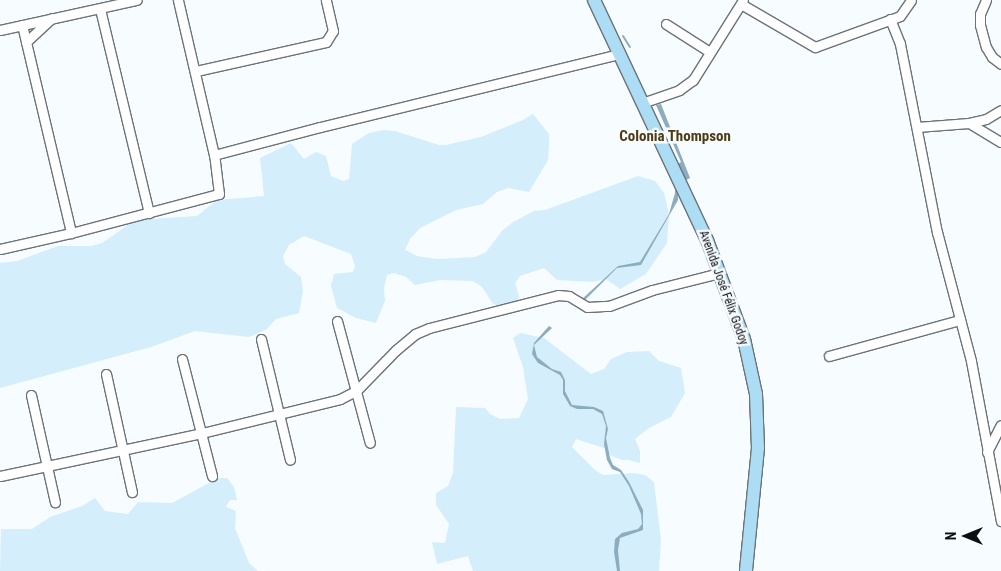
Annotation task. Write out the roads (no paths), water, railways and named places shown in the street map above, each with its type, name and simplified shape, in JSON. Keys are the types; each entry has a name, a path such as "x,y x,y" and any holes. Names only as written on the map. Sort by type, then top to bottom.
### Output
{"main road":[{"name":"Avenida José Félix Godoy","path":"594,0 682,188 719,273 744,339 756,394 758,448 746,571"}],"street":[{"path":"0,30 137,0"},
{"path":"0,249 71,233 219,194 214,155 178,0"},
{"path":"196,71 326,42 333,31 326,0"},
{"path":"642,103 679,90 693,80 742,2 815,48 900,16 910,0"},
{"path":"986,0 980,14 980,25 986,47 992,57 1001,64"},
{"path":"100,9 149,213"},
{"path":"26,42 52,18"},
{"path":"890,20 900,44 937,232 971,361 1001,521"},
{"path":"666,24 710,52"},
{"path":"22,25 71,233"},
{"path":"214,155 320,127 619,54"},
{"path":"917,127 970,123 986,118 1001,110"},
{"path":"970,123 1001,142"},
{"path":"0,476 202,433 340,399 356,391 396,350 415,334 429,328 558,295 569,296 587,307 609,306 652,290 719,273"},
{"path":"829,356 960,320"},
{"path":"337,321 370,444"},
{"path":"261,339 290,460"},
{"path":"182,359 212,476"},
{"path":"106,374 132,492"},
{"path":"31,395 55,502"},
{"path":"987,452 1001,425"}],"waterway":[{"path":"623,36 630,47"}],"district":[{"name":"Colonia Thompson","path":"675,137"}]}
